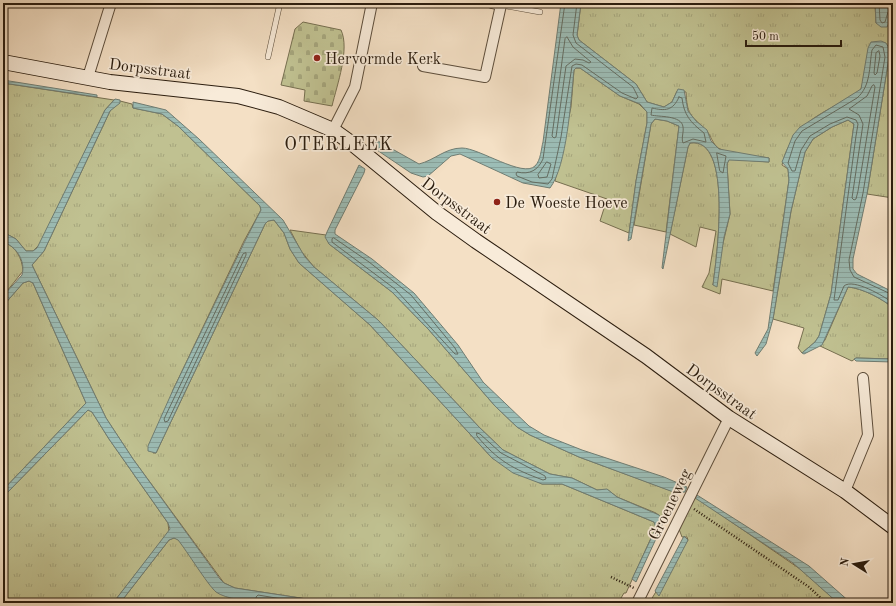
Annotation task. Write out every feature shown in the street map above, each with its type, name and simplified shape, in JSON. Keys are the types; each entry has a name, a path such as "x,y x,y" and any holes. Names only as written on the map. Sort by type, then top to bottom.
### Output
{"street":[{"path":"88,77 111,3"},
{"path":"333,130 355,88 372,3"},
{"path":"423,66 485,77 496,4"},
{"name":"Dorpsstraat","path":"3,62 126,84 238,96 279,107 333,130 354,145 437,213 646,356 729,418 844,491 893,527"},
{"path":"844,491 868,435 863,378"},
{"name":"Groeneweg","path":"637,603 729,418"}],"lane":[{"path":"268,57 280,3"},
{"path":"496,4 540,12"}],"path":[{"path":"686,504 809,587 826,603"}],"green space":[{"path":"581,3 875,3 876,23 891,19 893,3 893,198 867,194 889,57 863,82 861,89 854,95 819,115 800,130 793,139 787,151 782,165 788,169 789,180 773,291 722,279 720,294 702,287 709,273 716,231 700,227 696,247 670,234 690,143 704,146 713,159 717,179 719,228 713,285 730,214 727,164 729,159 769,162 769,158 734,153 717,147 707,131 690,114 687,105 686,92 677,91 672,102 664,107 647,102 636,84 579,40 577,36"},
{"path":"303,22 341,30 344,47 342,67 332,106 304,101 305,90 281,85 295,29"},
{"path":"576,68 580,68 620,96 639,104 647,112 647,123 636,181 629,233 600,221 607,199 555,181 571,107 574,70"},
{"path":"3,83 114,100 105,110 41,243 33,251 26,251 16,239 3,232"},
{"path":"120,101 132,104 133,108 162,114 178,126 260,206 261,210 244,241 173,390 153,453 156,453 265,224 268,221 274,220 284,233 290,249 299,263 370,325 492,458 542,484 562,484 654,522 656,527 626,593 624,593 618,603 333,603 235,588 224,583 133,459 106,418 32,265 44,251 110,111"},
{"path":"655,119 667,121 679,126 666,232 634,225 651,124"},
{"path":"848,120 854,124 831,294 819,336 815,342 802,353 798,348 804,328 773,319 791,211 805,152 813,139 832,127"},
{"path":"290,230 326,235 329,244 392,292 429,330 495,406 517,427 530,435 579,457 677,493 662,518 656,513 617,497 608,490 597,490 572,478 550,474 503,450 479,427 378,320 314,267 301,251"},
{"path":"3,242 11,246 18,253 23,271 3,296"},
{"path":"29,281 33,283 86,403 3,490 3,306 23,283"},
{"path":"848,287 860,289 872,294 893,308 893,359 856,358 852,361 820,346 825,340"},
{"path":"88,410 92,412 109,439 168,523 169,532 113,603 3,603 3,497"},
{"path":"695,497 803,571 838,603 649,603 688,540 687,537 682,537 679,529"},
{"path":"174,538 178,539 225,596 264,603 120,603 169,540"}],"water":[{"path":"561,3 581,3 577,35 579,40 636,84 647,102 664,107 672,102 678,89 684,90 688,111 696,121 707,130 711,141 719,149 769,158 769,162 729,160 727,164 730,214 724,237 717,287 713,285 719,228 719,202 713,159 704,146 690,143 663,269 679,126 667,121 655,119 651,124 631,239 628,241 636,181 647,123 647,112 640,104 620,96 580,68 576,68 574,70 570,114 564,149 556,178 550,188 523,183 460,154 451,156 428,176 423,177 411,173 374,148 373,144 378,141 419,164 450,150 462,148 479,152 511,166 529,169 535,166 540,158 543,142"},
{"path":"875,3 892,3 891,19 887,27 881,27 876,23"},
{"path":"881,41 886,43 889,48 889,57 867,194 853,259 853,269 857,274 893,292 893,308 872,294 860,289 848,287 822,345 804,354 802,353 815,342 819,336 831,294 854,124 848,120 832,127 813,139 805,152 791,211 773,319 766,344 757,356 755,353 768,329 789,180 788,169 782,162 793,135 800,127 861,89 868,48 871,42"},
{"path":"3,80 97,95 97,97 3,83"},
{"path":"115,99 120,100 120,103 110,111 44,251 32,265 106,418 133,459 220,579 224,583 235,588 333,603 255,602 225,596 216,592 212,588 178,540 174,538 169,540 120,603 113,603 170,529 168,523 109,439 92,412 88,410 3,497 3,490 86,403 33,283 29,281 23,283 3,306 3,296 22,275 23,264 16,251 8,244 3,242 3,232 16,239 26,251 33,251 37,248 105,110"},
{"path":"133,102 166,110 199,139 283,220 305,257 314,267 378,320 479,427 503,450 550,474 572,478 597,490 607,489 617,497 659,515 663,521 661,528 636,582 632,579 656,528 654,522 562,484 542,484 513,473 492,458 370,325 299,263 290,249 284,233 274,220 268,221 265,224 156,453 148,451 148,446 173,390 261,210 260,206 178,126 162,114 133,108"},
{"path":"359,165 365,169 364,173 335,230 335,234 372,259 414,293 458,345 483,382 529,426 544,435 582,450 664,477 687,487 685,492 676,493 579,457 530,435 517,427 495,406 429,330 392,292 329,244 325,237"},
{"path":"854,359 893,359 893,362 856,361"},
{"path":"697,495 809,566 851,603 838,603 793,563 695,498"},
{"path":"684,536 688,540 659,596 655,591"}],"place":[{"name":"Hervormde Kerk","path":"317,58"},
{"name":"De Woeste Hoeve","path":"497,202"}],"district":[{"name":"OTERLEEK","path":"339,144"}]}
